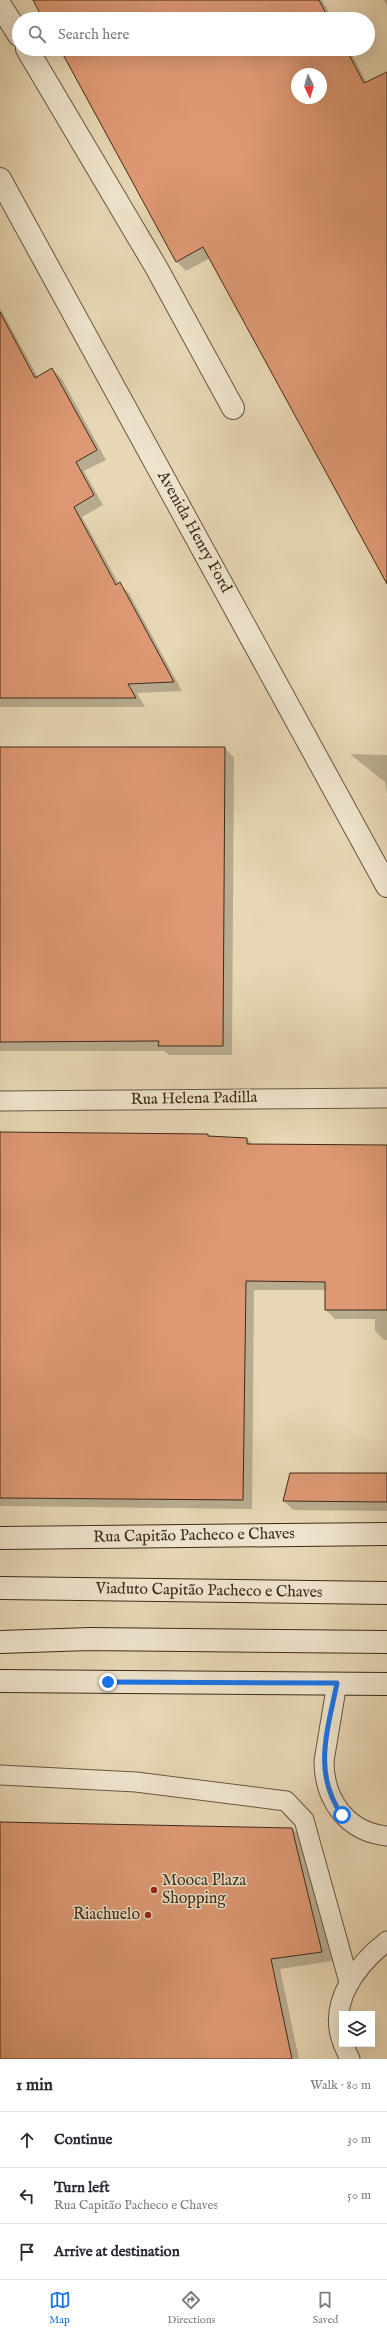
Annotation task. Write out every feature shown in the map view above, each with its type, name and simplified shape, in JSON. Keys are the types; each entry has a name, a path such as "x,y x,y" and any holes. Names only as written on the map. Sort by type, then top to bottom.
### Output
{"street":[{"path":"0,5 12,24"},
{"path":"31,56 156,267 233,408"},
{"name":"Avenida Henry Ford","path":"0,179 387,886"},
{"name":"Rua Capitão Pacheco e Chaves","path":"0,1538 387,1534"},
{"path":"0,1580 30,1588"},
{"path":"0,1588 30,1588"},
{"name":"Viaduto Capitão Pacheco e Chaves","path":"30,1588 387,1593"},
{"path":"0,1642 90,1639 387,1642"},
{"path":"0,1681 387,1684"}],"lane":[{"name":"Rua Helena Padilla","path":"0,1101 387,1098"},
{"path":"337,1683 324,1761 324,1772 332,1801 342,1815 356,1827 370,1833 387,1836"},
{"path":"0,1775 136,1782 286,1801 304,1820 348,1982"},
{"path":"340,2011 348,1982 368,1956 387,1941"},
{"path":"339,2014 339,2030"},
{"path":"344,2047 350,2059"}],"building":[{"path":"33,0 319,0 325,12 39,12"},
{"path":"64,56 350,56 364,83 387,72 387,584 203,247 176,262"},
{"path":"0,312 35,378 52,368 97,450 76,462 94,495 74,507 116,585 120,582 174,682 128,684 136,698 0,698"},
{"path":"0,747 225,747 223,1046 158,1046 159,1041 0,1042"},
{"path":"0,1132 208,1134 208,1136 247,1138 247,1144 387,1145 387,1310 325,1310 325,1282 246,1281 243,1500 0,1498"},
{"path":"290,1473 387,1473 387,1502 283,1501"},
{"name":"Mooca Plaza Shopping","path":"0,1822 292,1828 322,1952 271,1959 292,2059 0,2059"}],"place":[{"name":"Mooca Plaza Shopping","path":"154,1890"},
{"name":"Riachuelo","path":"148,1915"}],"route":[{"path":"108,1682 337,1683 326,1743 324,1772 332,1801 342,1815"}]}
